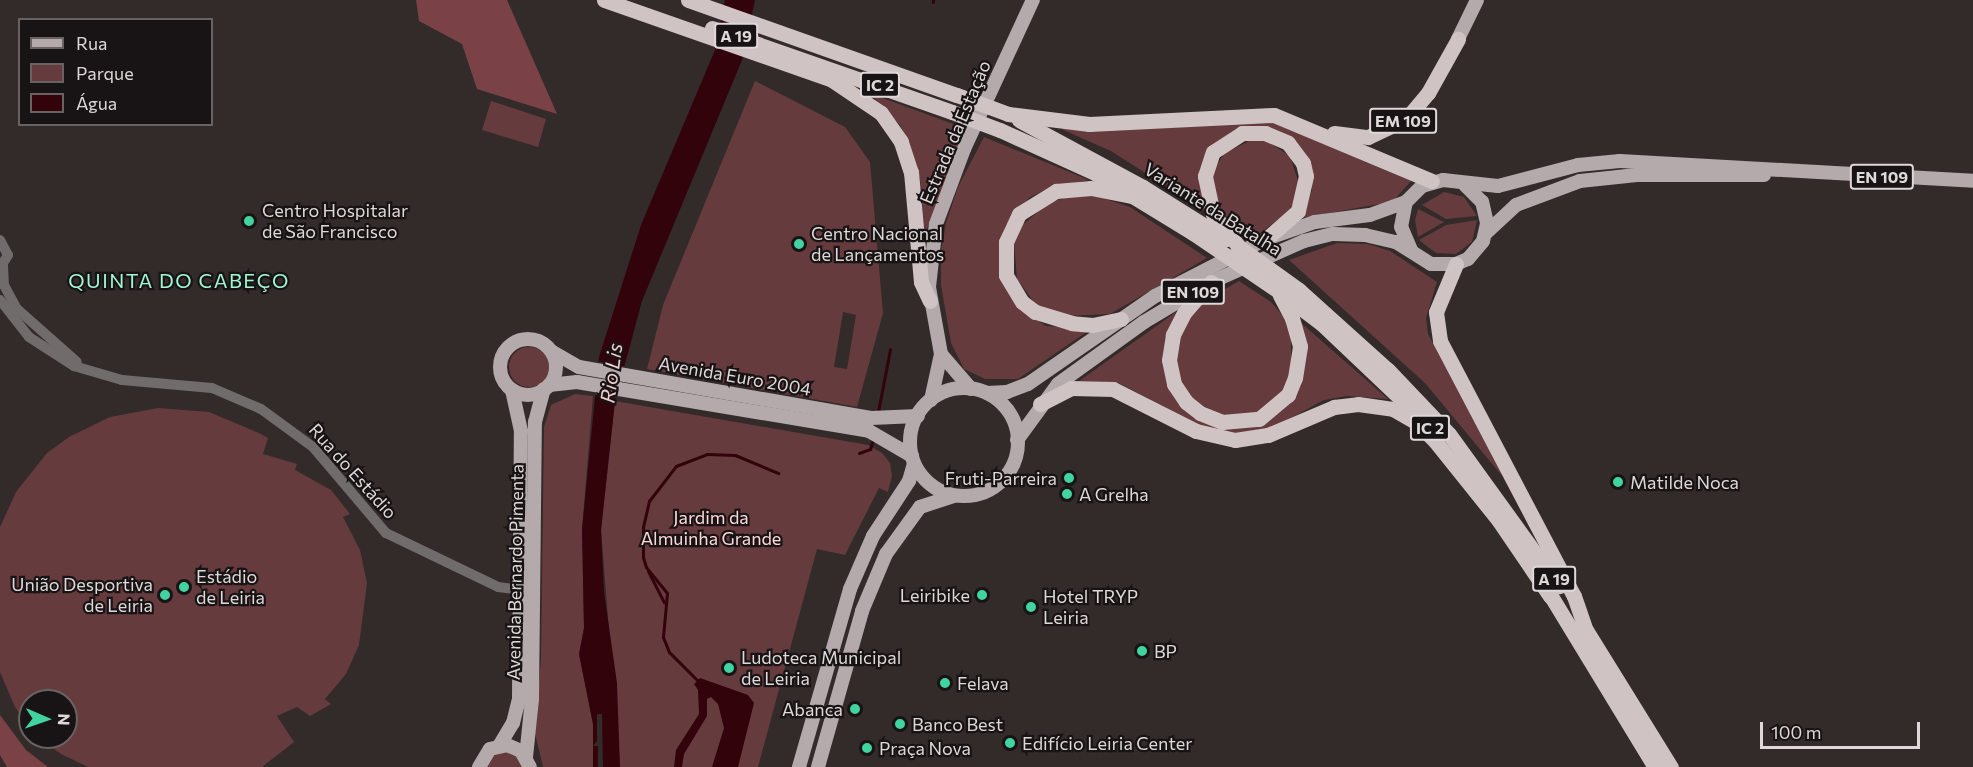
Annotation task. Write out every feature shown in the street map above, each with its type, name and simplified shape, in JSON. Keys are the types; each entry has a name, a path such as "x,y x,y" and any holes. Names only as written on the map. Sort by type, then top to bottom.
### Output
{"highway":[{"path":"604,0 663,17"},
{"name":"A 19","path":"627,0 663,17 806,65"},
{"name":"Variante da Batalha","path":"688,0 1008,114 1121,174 1239,247 1299,290 1372,354 1449,434 1534,548 1586,630"},
{"name":"EM 109","path":"1308,127 1368,137 1397,126 1428,93 1458,39"},
{"path":"806,65 861,96 895,130 911,172 921,282 930,301"},
{"name":"IC 2","path":"806,65 952,112 1000,130 1095,173 1193,233 1277,290 1336,337 1436,434 1515,536 1655,767"},
{"path":"1008,114 1089,124 1262,114 1308,127 1432,181"},
{"path":"1239,247 1214,214 1205,176 1213,152 1242,133 1265,133 1288,143 1303,163 1306,176 1306,188 1298,211 1266,239"},
{"path":"1121,319 1093,325 1072,323 1035,312 1012,288 1006,275 1006,242 1019,214 1056,191 1091,188 1136,197"},
{"path":"1456,264 1437,305 1437,332 1574,596 1586,630 1671,767"},
{"path":"1211,282 1184,313 1173,335 1168,360 1171,374 1192,407 1210,418 1234,423 1270,413 1288,395 1295,378 1299,360 1297,332 1277,290"},
{"path":"1040,404 1071,388 1113,389 1196,431 1235,440 1268,435 1334,407 1358,404 1393,410 1417,423 1442,449 1498,520 1550,596"}],"main road":[{"name":"Estrada da Estação","path":"931,400 941,354 930,301 933,242 944,198 1033,0"},
{"name":"EM 109","path":"1458,39 1477,0"},
{"name":"EN 109","path":"987,393 1007,392 1028,384 1121,319 1179,282 1266,239 1315,222 1370,215 1406,202 1432,181 1465,185 1511,184 1578,165 1620,161 1741,165 1792,172"},
{"name":"EN 109","path":"1017,440 1040,404 1090,360 1211,282 1322,236 1365,235 1411,250 1431,264 1456,264 1477,250 1486,233 1522,202 1580,182 1636,175 1792,172 1973,181"},
{"path":"1465,185 1482,202 1486,233"},
{"path":"1406,202 1401,227 1411,250"},
{"path":"529,339 551,351 556,368 547,387 526,395 512,390 500,367 512,344 529,339"},
{"name":"Avenida Euro 2004","path":"551,351 571,364 892,418 918,416"},
{"name":"Estrada da Estação","path":"941,354 971,389"},
{"name":"Avenida Euro 2004","path":"547,387 568,382 869,431 888,439 913,460"},
{"name":"Avenida Bernardo Pimenta","path":"528,762 532,699 535,422 547,387"},
{"path":"799,767 854,578 913,460 912,429 918,416 931,400 943,393 971,389 987,393 1011,416 1017,440 1015,459 1002,480 978,494 958,496 920,507 886,554 862,611 818,767"},
{"name":"Avenida Bernardo Pimenta","path":"479,767 484,755 499,746 513,723 519,699 521,431 512,390"},
{"path":"913,460 929,483 958,496"},
{"name":"Avenida Bernardo Pimenta","path":"499,746 515,747 528,762"}],"street":[{"name":"Rua do Estádio","path":"0,240 8,251 2,267 7,294 32,325 89,372"},
{"name":"Rua do Estádio","path":"0,300 11,317 38,344 89,372 122,380 202,387 247,401 299,434 386,533 498,587 521,590"},
{"path":"11,317 32,325 45,326"}],"green space":[{"name":"Centro Nacional de Lançamentos","path":"755,81 845,127 870,162 883,313 857,407 647,369 663,305","holes":["843,312 856,315 847,369 834,367"]},
{"path":"869,93 964,128 925,235 920,179 908,142 900,125"},
{"path":"491,101 546,119 538,147 482,130"},
{"path":"1274,123 1411,181 1395,199 1385,203 1301,218 1312,190 1305,154 1240,128 1214,145 1200,187 1206,212 1111,151 1061,129"},
{"path":"984,137 1089,180 1051,187 1029,198 1005,226 1000,274 1017,306 1046,326 1091,329 1018,379 985,379 964,369 951,343 941,285 941,251 946,223 958,187"},
{"path":"1251,140 1267,141 1290,156 1299,184 1298,197 1289,211 1255,237 1228,219 1214,197 1212,183 1215,167 1225,153"},
{"path":"1084,192 1130,207 1207,258 1110,314 1066,316 1036,305 1017,279 1014,243 1019,228 1048,203"},
{"path":"1444,192 1464,197 1477,216 1446,219 1422,205"},
{"path":"1418,209 1444,222 1418,237 1415,220"},
{"path":"1477,220 1472,242 1456,254 1436,253 1419,240 1446,225"},
{"path":"1337,243 1368,244 1390,251 1437,282 1426,318 1428,334 1503,477 1425,383 1289,260"},
{"path":"1239,281 1271,302 1286,319 1291,338 1291,371 1279,398 1252,415 1222,415 1190,399 1174,365 1182,326 1196,306"},
{"path":"1179,310 1167,333 1164,367 1188,412 1270,419 1283,409 1294,395 1300,322 1388,399 1347,396 1324,400 1274,427 1234,434 1201,426 1119,383 1079,381"},
{"path":"529,347 543,353 549,367 543,381 529,387 515,381 509,367 515,353"},
{"path":"575,394 593,396 582,529 584,628 579,654 593,724 594,757 593,767 543,767 535,733 541,658 544,427 551,405"},
{"name":"Jardim da Almuinha Grande","path":"615,401 868,445 882,453 890,463 892,476 888,492 879,488 845,555 817,549 758,767 620,767 601,530"},
{"name":"Estádio de Leiria","path":"158,408 209,412 268,438 263,454 297,464 295,470 331,490 350,514 343,517 360,550 367,583 359,645 346,674 325,699 331,704 310,716 297,707 277,716 294,742 262,767 88,767 54,749 78,749 78,689 18,689 18,711 15,707 0,672 0,527 16,492 47,453 69,437 110,417"},
{"path":"504,752 516,756 522,767 486,767 493,756"}],"shaded area":[{"path":"416,0 507,0 557,114 477,89 462,44 419,21"},
{"path":"0,715 18,739 18,749 25,749 48,767 7,767 0,755"}],"water":[{"name":"Rio Lis","path":"725,0 755,0 742,60 642,301 615,401 601,530 604,592 617,683 620,767 593,767 593,724 579,654 584,628 582,529 599,357 641,225 715,50"},
{"path":"700,678 748,695 754,703 738,767 712,767 724,728 718,704 711,697 707,699 707,716 684,754 682,767 674,767 676,750 699,714 698,690 694,684"}],"pier":[{"path":"595,361 628,367 619,399 590,394"},
{"path":"597,714 602,714 603,767 598,767 598,746 593,746 597,741"}],"waterway":[{"path":"878,412 890,349"},
{"path":"859,453 870,449 873,439"},
{"path":"700,683 669,652 663,637 667,593 646,567 643,557 643,527 649,501 676,466 707,454 735,455 778,473"},
{"path":"648,571 664,602"}],"place":[{"name":"Centro Hospitalar de São Francisco","path":"249,221"},
{"name":"Centro Nacional de Lançamentos","path":"799,244"},
{"name":"Fruti-Parreira","path":"1069,478"},
{"name":"Matilde Noca","path":"1618,482"},
{"name":"A Grelha","path":"1067,494"},
{"name":"Estádio de Leiria","path":"184,587"},
{"name":"União Desportiva de Leiria","path":"165,595"},
{"name":"Leiribike","path":"982,595"},
{"name":"Hotel TRYP Leiria","path":"1031,607"},
{"name":"BP","path":"1142,651"},
{"name":"Ludoteca Municipal de Leiria","path":"729,668"},
{"name":"Felava","path":"945,683"},
{"name":"Abanca","path":"855,709"},
{"name":"Banco Best","path":"900,724"},
{"name":"Edifício Leiria Center","path":"1010,743"},
{"name":"Praça Nova","path":"867,748"}],"district":[{"name":"QUINTA DO CABEÇO","path":"179,280"}]}
